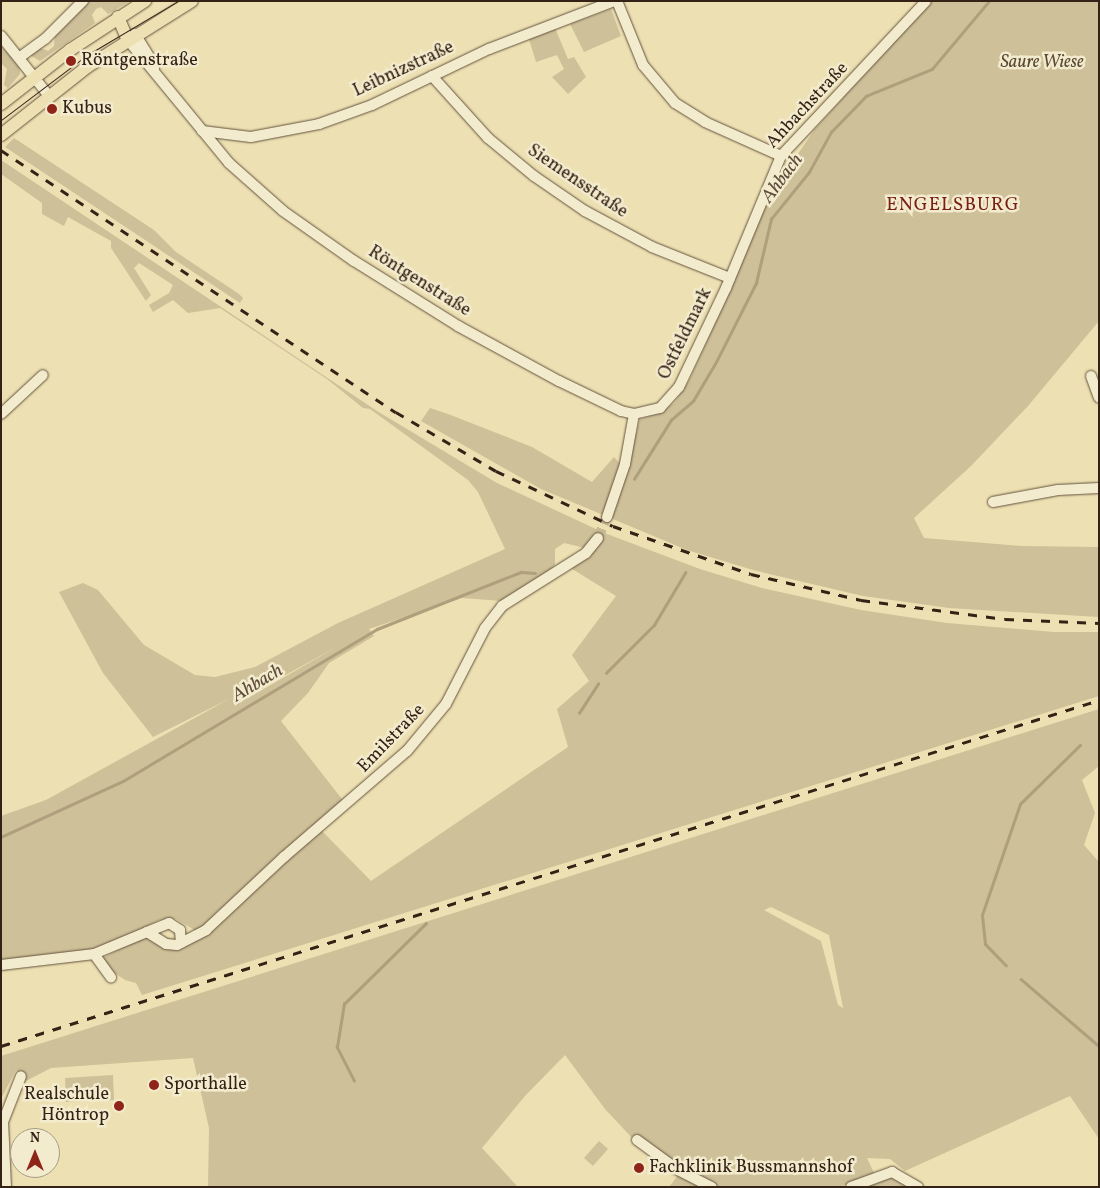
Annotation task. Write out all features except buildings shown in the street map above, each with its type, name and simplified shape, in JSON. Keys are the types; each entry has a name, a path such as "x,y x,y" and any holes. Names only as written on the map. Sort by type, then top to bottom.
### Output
{"main road":[{"path":"1,104 35,76 118,17 145,1"},
{"path":"1,135 49,96 131,37 192,1"},
{"path":"118,17 131,37"}],"street":[{"path":"24,54 45,39 83,1"},
{"name":"Leibnizstraße","path":"202,131 251,137 294,130 372,105 489,49 599,4 615,1 638,55 662,90 690,114 781,156"},
{"name":"Ahbachstraße","path":"730,278 781,156 926,1"},
{"path":"1,36 24,54 35,76 49,96"},
{"name":"Röntgenstraße","path":"131,37 148,69 154,71 202,131 253,186 354,261 508,354 621,411 634,414"},
{"name":"Siemensstraße","path":"432,76 458,108 509,156 585,211 652,248 730,278"},
{"name":"Ostfeldmark","path":"634,414 660,408 680,387 730,278"},
{"path":"1,414 43,375"},
{"path":"1091,376 1099,398"},
{"path":"607,517 625,464 634,414"},
{"path":"993,502 1058,490 1099,488"},
{"name":"Emilstraße","path":"182,943 206,930 284,857 407,751 446,704 485,628 502,606 586,553 598,538"},
{"path":"1,965 94,954 169,922 180,930 182,943 166,944 147,932"},
{"path":"94,954 111,977"},
{"path":"6,1187 5,1105 21,1076"},
{"path":"637,1140 678,1170 712,1187"},
{"path":"850,1187 892,1172 918,1187"}],"green space":[{"path":"89,1 130,1 108,14 101,7 96,9 92,15 95,23 40,61 28,54 38,47 48,51 54,46 55,33"},
{"name":"Saure Wiese","path":"931,1 1099,1 1099,321 1028,406 971,466 914,518 924,538 1021,546 1099,547 1099,617 949,608 863,596 753,570 687,550 541,489 421,421 430,408 448,414 532,447 592,482 614,457 626,470 640,419 660,413 674,403 689,381 736,277 781,164 790,166 814,130"},
{"path":"611,9 621,36 584,52 570,24"},
{"path":"555,28 568,59 574,57 586,77 568,94 552,77 564,69 557,55 536,62 529,39"},
{"path":"1,46 19,65 20,74 8,88 4,85 7,69 1,63"},
{"path":"14,138 154,230 176,252 239,294 243,298 240,303 5,147"},
{"path":"1,160 377,411 497,483 598,530 585,548 564,543 555,549 555,565 546,574 502,601 462,598 369,629 374,636 329,663 308,693 281,721 345,803 198,932 176,919 159,920 99,951 1,960 1,816 46,800 231,698 153,737 103,673 59,592 83,583 98,590 144,645 195,675 215,677 255,667 338,623 505,549 478,492 468,480 370,409 363,408 327,379 220,308 188,313 173,300 153,312 149,305 169,293 173,285 139,263 134,268 151,295 146,301 111,248 111,241 68,217 64,226 42,214 42,203 1,174","holes":["340,645 248,698 246,698"]},
{"path":"599,531 700,569 762,588 861,610 947,623 1054,632 1099,632 1099,696 142,995 136,983 125,980 110,970 103,958 138,939 147,938 162,947 180,950 322,831 371,881 568,747 557,709 589,681 572,655 616,596 569,567 593,553"},
{"path":"1099,709 1099,766 1082,780 1095,813 1084,845 1099,862 1099,1139 1070,1096 905,1171 890,1159 867,1158 875,1175 839,1187 722,1187 707,1182 706,1187 669,1187 679,1174 634,1140 605,1109 565,1055 525,1096 482,1148 518,1187 208,1187 209,1128 193,1058 51,1068 26,1081 16,1070 1,1099 1,1056","holes":["771,907 829,935 843,1008 838,1005 821,941 764,910"]},
{"path":"113,1075 114,1100 66,1102 65,1078"},
{"path":"599,1141 608,1149 593,1166 584,1158"},
{"path":"892,1176 913,1187 859,1187"}],"waterway":[{"name":"Ahbach","path":"634,479 671,420 693,401 716,362 756,283 771,219 809,172 831,132 866,96 932,69 989,1"},
{"name":"Ahbach","path":"1,837 123,781 377,629 521,572 535,573"},
{"path":"606,673 654,625 685,573"},
{"path":"579,713 598,684"},
{"path":"1006,966 985,944 982,915 1020,804 1080,745"},
{"path":"354,1081 337,1047 344,1004 426,923"},
{"path":"1021,979 1099,1046"}],"tunnel":[{"path":"598,538 607,517"}],"tram line":[{"path":"1,120 87,55 178,1"}],"railway":[{"path":"1,150 396,412 496,471 613,526 751,574 861,600 1005,619 1099,623"},
{"path":"1,1046 1099,700"}],"place":[{"name":"Röntgenstraße","path":"71,61"},
{"name":"Kubus","path":"52,109"},
{"name":"Sporthalle","path":"154,1085"},
{"name":"Realschule Höntrop","path":"119,1106"},
{"name":"Fachklinik Bussmannshof","path":"639,1168"}],"district":[{"name":"ENGELSBURG","path":"953,206"}]}
